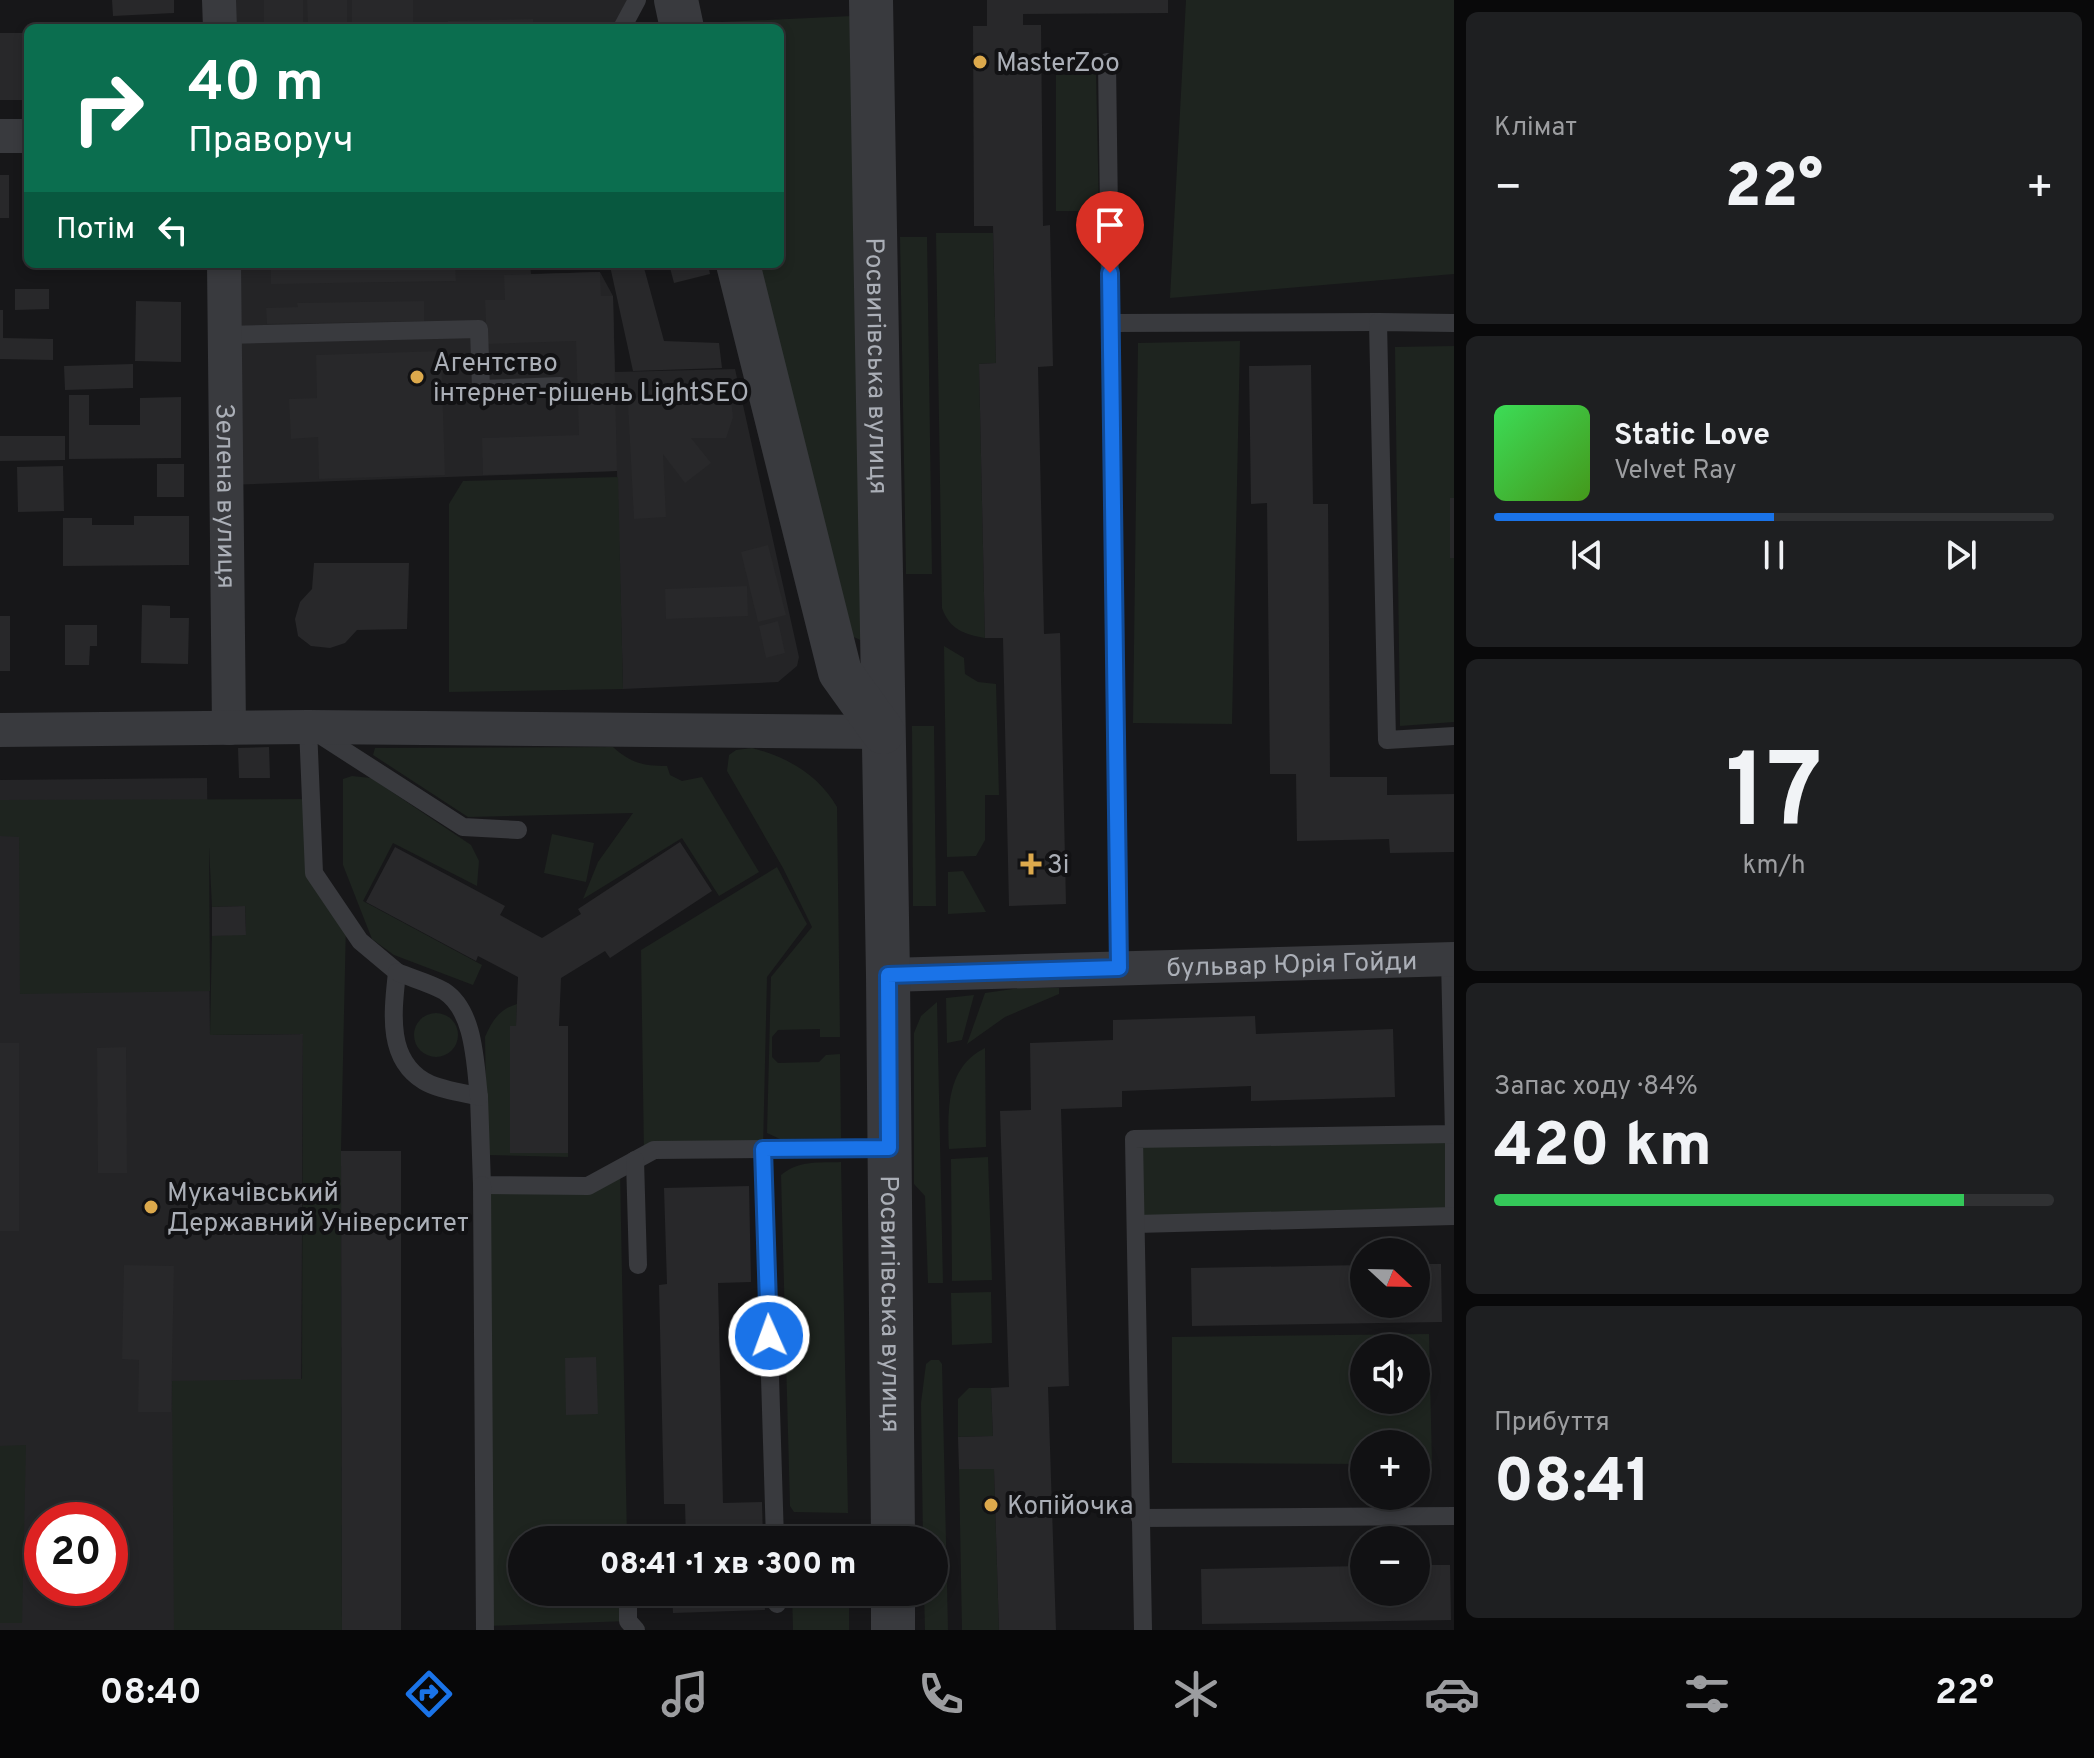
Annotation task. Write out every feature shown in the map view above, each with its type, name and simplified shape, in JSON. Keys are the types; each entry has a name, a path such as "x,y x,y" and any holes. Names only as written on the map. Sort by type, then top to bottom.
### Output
{"street":[{"path":"219,0 220,24"},
{"path":"676,0 681,24"},
{"name":"Росвигівська вулиця","path":"871,0 888,975 893,1526"},
{"path":"0,136 24,136"},
{"name":"Зелена вулиця","path":"224,268 229,728"},
{"path":"739,268 840,672 883,732"},
{"path":"0,730 308,727 883,732"},
{"name":"бульвар Юрія Гойди","path":"888,975 1452,960"},
{"path":"893,1606 893,1630"}],"lane":[{"path":"624,24 637,0"},
{"path":"1107,62 1119,968"},
{"path":"1378,322 1387,740 1454,736"},
{"path":"1111,323 1454,323"},
{"path":"225,335 479,329 481,389 560,386"},
{"path":"308,727 463,827 518,830"},
{"path":"308,727 314,873 360,941 397,972 446,992 464,1017 473,1046 479,1097 482,1185 485,1630"},
{"path":"1136,1224 1454,1216 1452,960"},
{"path":"397,972 392,1021 407,1068 427,1083 479,1097"},
{"path":"1143,1630 1134,1139 1454,1134"},
{"path":"482,1185 588,1186 654,1150 889,1148"},
{"path":"763,1149 775,1526"},
{"path":"635,1160 638,1265"},
{"path":"1140,1518 1454,1516"},
{"path":"628,1606 628,1621 636,1630"}],"shaded area":[{"path":"217,0 637,0 624,24 218,24"},
{"path":"1186,0 1454,0 1454,274 1170,298"},
{"path":"852,16 865,642 847,634 759,268 784,268 784,24 700,23"},
{"path":"1096,74 1099,211 1056,211 1056,75"},
{"path":"936,233 993,233 996,363 979,364 985,638 959,630 949,621 942,608"},
{"path":"900,237 927,237 932,574 906,574"},
{"path":"222,268 530,268 531,274 600,272 613,296 615,372 735,369 799,657 797,666 778,682 623,689 617,471 226,485"},
{"path":"1240,341 1232,724 1133,723 1138,343"},
{"path":"1454,346 1454,722 1400,726 1395,347"},
{"path":"618,477 623,689 449,692 449,504 463,481"},
{"path":"944,646 964,658 965,674 978,682 996,684 999,795 985,795 985,840 976,856 947,857"},
{"path":"912,726 934,726 936,906 913,906"},
{"path":"613,747 638,762 667,766 670,775 682,781 702,777 759,872 719,896 682,838 583,899 598,862 633,813 468,817 373,755 375,748"},
{"path":"752,748 801,769 821,786 837,807 840,1037 820,1037 820,1029 778,1030 772,1037 772,1057 778,1063 819,1062 826,1055 840,1054 841,1138 780,1139 767,1133 771,977 812,927 783,868 727,771 729,755 736,750"},
{"path":"352,776 371,778 471,845 479,861 477,886 393,843 363,901 482,965 473,985 394,955 372,939 343,865 343,779"},
{"name":"Мукачівський Державний Університет","path":"207,778 210,1035 303,1034 300,1630 0,1630 0,780"},
{"path":"311,799 314,873 346,923 341,1151 342,1630 174,1630 172,1381 302,1379 303,1034 210,1035 212,936 246,934 245,906 212,907 209,847 210,991 20,994 19,837 0,836 0,800"},
{"path":"552,834 594,843 586,882 544,873"},
{"path":"777,867 807,924 767,977 763,1149 644,1156 641,950"},
{"path":"963,871 986,912 948,914 948,872"},
{"path":"1020,988 1059,988 1059,994 1005,1017 967,1044 985,993"},
{"path":"974,995 962,1040 947,1043 946,998"},
{"path":"937,1002 943,1283 928,1283 925,1196 914,1184 914,1033 921,1016"},
{"path":"517,1004 516,1026 510,1027 510,1152 568,1153 568,1157 487,1155 485,1037 497,1016"},
{"path":"436,1013 451,1020 458,1035 451,1050 436,1057 421,1050 414,1035 421,1020"},
{"path":"985,1048 986,1147 949,1149 949,1106 956,1079 962,1067"},
{"path":"1454,1134 1454,1216 1136,1224 1134,1139"},
{"path":"988,1157 992,1280 952,1281 951,1159"},
{"path":"841,1162 848,1513 794,1512 790,1506 781,1175 802,1165"},
{"path":"620,1169 627,1526 508,1526 508,1606 628,1606 628,1621 485,1626 482,1185 588,1186"},
{"path":"991,1292 992,1343 952,1345 951,1293"},
{"path":"1350,1335 1350,1414 1430,1414 1430,1377 1432,1464 1430,1430 1350,1430 1350,1464 1172,1463 1172,1337"},
{"path":"939,1360 942,1364 946,1526 923,1526 921,1403 926,1364"},
{"path":"969,1388 991,1388 993,1436 958,1437 958,1399"},
{"path":"26,1445 22,1623 0,1623 0,1446"},
{"path":"959,1469 994,1469 999,1630 962,1630"},
{"path":"792,1606 849,1606 849,1630 793,1630"},
{"path":"924,1606 947,1606 948,1630 925,1630"}],"building":[{"path":"112,0 174,0 174,13 113,16"},
{"path":"264,0 303,0 303,24 264,24"},
{"path":"307,0 347,0 347,24 308,24"},
{"path":"352,0 413,0 413,24 352,24"},
{"path":"987,0 1168,0 1168,13 1023,14 1023,25 1041,25 1043,226 1050,225 1053,366 1038,367 1044,634 1060,633 1066,904 1009,906 1003,638 985,638 979,364 996,363 993,226 974,226 973,26 987,26"},
{"path":"533,19 533,24 448,24 448,21"},
{"path":"0,33 24,33 24,100 0,100"},
{"path":"0,175 9,175 9,218 0,218"},
{"path":"271,268 455,268 456,281 271,284"},
{"path":"610,268 644,268 664,341 719,343 722,368 633,371"},
{"path":"670,268 709,268 710,274 674,283"},
{"path":"600,272 601,296 613,296 617,471 483,475 482,438 579,435 576,341 487,344 485,300 505,300 504,275"},
{"path":"15,289 49,289 49,309 15,310"},
{"path":"136,301 181,302 181,362 135,361"},
{"path":"424,301 424,321 267,324 266,308 298,307 297,303"},
{"path":"0,310 3,310 3,338 53,339 53,360 0,359"},
{"path":"441,351 445,475 319,479 318,437 291,439 289,399 317,398 316,355"},
{"path":"133,364 133,388 65,390 64,366"},
{"path":"1311,365 1313,504 1328,504 1330,777 1387,777 1387,795 1454,794 1454,852 1390,853 1389,839 1297,841 1296,774 1270,774 1267,503 1251,504 1249,366"},
{"path":"695,385 697,401 731,398 733,417 726,438 691,438 711,463 685,483 663,454 666,517 634,519 628,405 646,390"},
{"path":"69,395 89,395 89,425 140,425 140,398 181,397 181,458 69,459"},
{"path":"0,436 65,436 65,460 0,461"},
{"path":"157,464 184,464 184,497 157,497"},
{"path":"63,466 64,511 18,512 17,467"},
{"path":"1450,498 1454,498 1454,558 1450,558"},
{"path":"134,516 189,516 189,565 63,566 63,518 92,518 92,525 134,525"},
{"path":"768,545 786,615 758,622 741,552"},
{"path":"314,563 409,563 407,629 357,630 345,643 330,648 311,646 298,636 295,619 300,602 312,589"},
{"path":"747,586 748,616 666,619 665,589"},
{"path":"142,605 170,606 170,618 189,618 188,664 141,663"},
{"path":"0,616 10,616 10,671 0,671"},
{"path":"778,621 785,653 766,658 759,626"},
{"path":"65,625 97,625 97,646 90,646 89,665 65,665"},
{"path":"269,747 270,778 239,778 238,748"},
{"path":"680,842 712,891 610,958 605,951 561,978 559,1026 568,1026 568,1153 510,1153 510,1026 516,1026 518,977 478,956 476,961 366,902 395,847 505,906 500,915 542,938 581,914 578,909"},
{"path":"245,906 246,935 212,936 212,907"},
{"path":"1255,1016 1256,1034 1393,1029 1395,1097 1251,1101 1251,1086 1122,1091 1122,1107 1061,1109 1069,1386 1048,1387 1056,1630 999,1630 994,1469 959,1469 958,1437 993,1436 991,1388 1009,1387 1000,1111 1031,1110 1030,1043 1113,1040 1113,1020"},
{"path":"0,1043 19,1043 19,1231 0,1231"},
{"path":"126,1047 127,1173 98,1173 97,1048"},
{"path":"341,1151 401,1151 401,1630 342,1630"},
{"path":"749,1186 751,1282 718,1283 723,1503 762,1502 763,1526 686,1526 685,1504 664,1504 659,1285 667,1284 664,1188"},
{"path":"1430,1264 1441,1264 1442,1322 1192,1326 1191,1268 1350,1265 1350,1318 1430,1318"},
{"path":"124,1265 174,1266 171,1412 138,1412 139,1360 122,1359"},
{"path":"596,1357 598,1414 566,1415 565,1358"},
{"path":"1430,1565 1450,1565 1451,1620 1202,1624 1201,1569 1350,1566 1350,1606 1430,1606"},
{"path":"673,1606 765,1606 765,1610 673,1613"}],"place":[{"name":"MasterZoo","path":"980,62"},
{"name":"Агентство інтернет-рішень LightSEO","path":"417,377"},
{"name":"3і","path":"1031,864"},
{"name":"Мукачівський Державний Університет","path":"151,1207"},
{"name":"Копійочка","path":"991,1505"}],"route":[{"path":"769,1336 763,1149 889,1148 888,975 1119,968 1110,273"}]}
